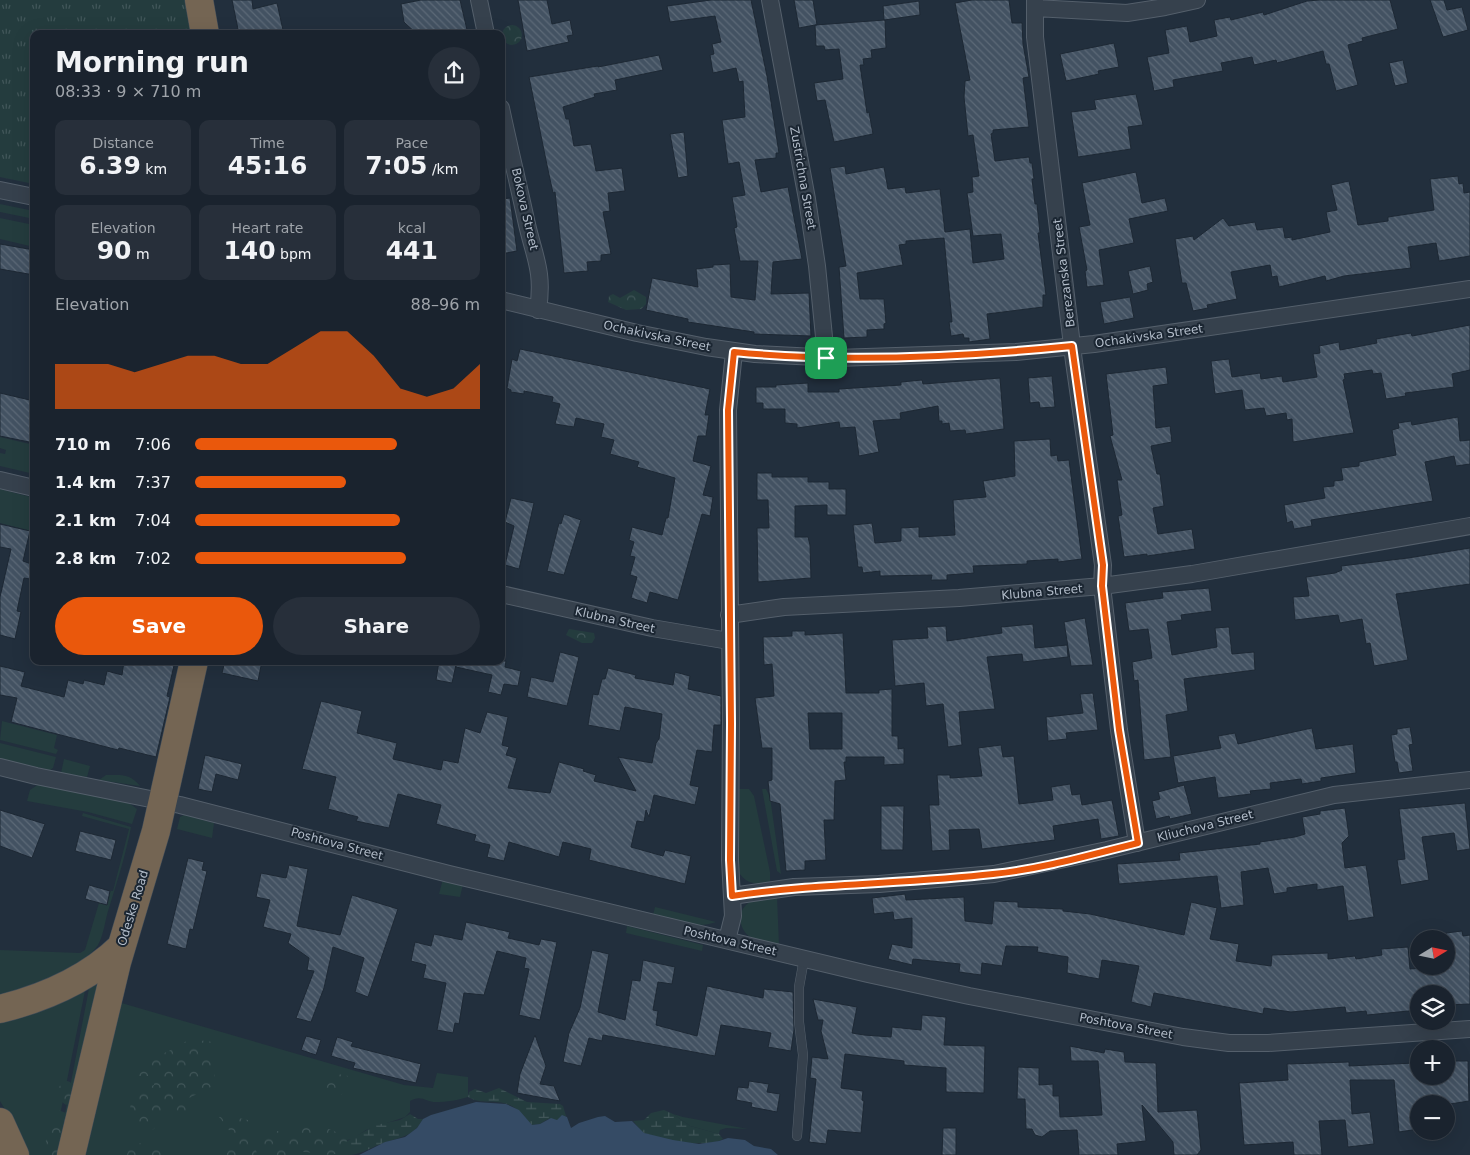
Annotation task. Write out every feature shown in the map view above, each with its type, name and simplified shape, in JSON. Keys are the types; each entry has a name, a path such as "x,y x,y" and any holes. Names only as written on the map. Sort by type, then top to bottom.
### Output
{"highway":[{"path":"199,0 204,30"},
{"name":"Odeske Road","path":"71,1155 121,947 163,801 193,665"},
{"path":"0,1009 41,997 74,981 121,947"},
{"path":"0,1122 15,1155"}],"street":[{"path":"480,0 485,30"},
{"name":"Zustrichna Street","path":"770,0 807,199 817,266 826,358"},
{"path":"1035,4 1127,13 1166,8 1197,0"},
{"name":"Berezanska Street","path":"1035,4 1035,37 1072,346 1103,565 1102,586 1119,730 1138,843"},
{"name":"Bokova Street","path":"505,126 530,238 540,269 541,291 538,310"},
{"path":"0,190 30,197"},
{"name":"Ochakivska Street","path":"505,301 637,333 734,352 826,358 984,353 1072,346 1470,289"},
{"path":"727,940 733,916 730,860 731,723 728,410 734,352"},
{"path":"0,480 30,487"},
{"name":"Klubna Street","path":"729,615 784,607 959,598 1102,586 1192,574 1470,526"},
{"name":"Klubna Street","path":"505,595 652,628 729,641"},
{"name":"Poshtova Street","path":"0,767 163,801 449,874 804,959 1031,1008 1183,1037 1229,1043 1268,1043 1470,1029"},
{"name":"Kliuchova Street","path":"732,896 794,887 879,884 994,874 1138,843 1334,795 1470,780"}],"lane":[{"path":"797,1136 803,1055 799,1022 799,987 804,959"}],"green space":[{"path":"0,0 187,0 192,30 30,30 30,183 0,177"},
{"path":"512,25 521,31 522,35 519,42 512,45 505,42 505,28"},
{"path":"0,204 30,210 30,218 0,212"},
{"path":"0,218 30,224 30,246 0,239"},
{"path":"634,290 646,297 646,304 641,309 626,310 608,302 609,296 613,294 620,298"},
{"path":"0,437 30,444 30,473 0,466 0,453 5,454 6,450 0,448"},
{"path":"0,489 30,497 30,531 0,523"},
{"path":"569,629 594,633 595,638 592,643 582,643 566,635"},
{"path":"2,721 57,735 54,748 58,750 56,754 0,740"},
{"path":"0,743 56,757 53,768 50,770 0,759"},
{"path":"64,759 90,766 87,777 61,773"},
{"path":"106,775 129,777 140,786 99,780"},
{"path":"39,784 129,803 137,809 132,824 88,812 27,801 30,790"},
{"path":"735,789 749,789 754,796 770,872 770,881 767,884 752,883 744,879 736,866"},
{"path":"762,789 766,789 770,797 781,874 777,871"},
{"path":"83,813 131,827 100,941 90,954 67,970 24,988 0,995 0,950 80,953 85,950 99,903 107,905 110,891 113,891 129,829 82,816"},
{"path":"184,815 214,823 212,838 177,829 180,817"},
{"path":"443,879 463,884 460,897 439,894"},
{"path":"777,896 779,945 747,935 740,920 745,906 759,899"},
{"path":"655,907 716,922 693,925 677,922 653,915"},
{"path":"627,926 703,945 702,951 626,933"},
{"path":"100,973 61,1155 57,1155 91,978"},
{"path":"87,981 52,1155 25,1155 9,1116 0,1101 0,1015"},
{"path":"118,1002 404,1085 433,1088 437,1073 468,1077 468,1097 440,1102 432,1102 420,1098 414,1099 410,1101 410,1112 405,1117 366,1130 353,1139 347,1140 351,1151 348,1155 80,1155"},
{"path":"190,1039 213,1042 215,1085 189,1098 187,1117 162,1113 156,1127 151,1131 143,1128 131,1117 130,1106 134,1091 154,1085 155,1076 138,1076 138,1062 167,1052"},
{"path":"332,1075 348,1076 349,1089 341,1095 323,1096 319,1089"},
{"path":"64,1080 70,1082 73,1088 71,1101 66,1105 57,1098 57,1090"},
{"path":"499,1088 527,1102 560,1104 563,1106 566,1116 557,1120 548,1119 540,1124 532,1125 511,1106 502,1103 478,1101 468,1097 469,1092 475,1089 486,1093"},
{"path":"58,1110 66,1113 67,1117 57,1155 50,1155 46,1145 48,1128 53,1113"},
{"path":"664,1110 690,1126 719,1134 723,1139 716,1142 695,1143 661,1139 644,1133 633,1121 644,1120 651,1113"},
{"path":"226,1111 235,1112 239,1118 252,1121 248,1133 258,1155 226,1155 233,1141 228,1128 219,1117"},
{"path":"410,1114 418,1119 423,1119 415,1130 405,1136 361,1153 348,1155 351,1148 342,1144 376,1125 400,1120"},
{"path":"673,1114 748,1129 726,1128 720,1130 719,1134 690,1126"},
{"path":"305,1125 327,1128 339,1134 345,1138 354,1150 328,1155 299,1152 297,1155 263,1155 259,1148 260,1140 273,1131 293,1135"},
{"path":"130,1143 150,1146 168,1155 127,1155"}],"water":[{"path":"476,1102 506,1104 519,1110 532,1125 540,1124 551,1118 557,1120 562,1115 567,1117 571,1128 579,1123 605,1116 615,1122 632,1121 644,1133 673,1140 699,1144 728,1138 745,1140 754,1146 771,1149 778,1155 359,1155 385,1142 405,1137 417,1128 423,1119 431,1115"}],"building":[{"path":"232,0 252,0 253,9 277,3 283,30 238,30"},
{"path":"421,0 460,0 467,30 413,30 404,22 401,4"},
{"path":"518,0 547,0 552,24 570,20 573,35 567,36 569,42 527,51"},
{"path":"711,0 751,0 767,76 779,153 776,153 776,158 755,160 761,192 788,187 802,259 773,262 771,294 809,293 811,336 754,334 754,332 688,322 688,319 646,310 652,278 698,287 696,269 713,267 713,265 730,264 731,297 755,300 758,261 740,261 734,228 737,227 732,197 745,195 739,162 728,164 722,120 745,117 743,81 739,82 736,68 713,73 710,55 714,54 712,44 721,42 715,16 670,22 667,6"},
{"path":"794,0 813,0 817,25 885,20 886,48 871,50 872,58 863,59 864,65 860,65 867,113 869,112 873,134 834,142 825,100 817,101 814,83 843,79 839,49 825,50 824,46 816,46 815,25 799,28"},
{"path":"972,0 1009,0 1012,23 1022,23 1023,44 1029,77 1023,78 1029,127 993,130 991,134 995,161 1029,157 1030,163 1032,163 1034,179 1032,179 1035,204 1037,204 1040,233 1038,233 1046,295 1043,295 1043,307 987,314 990,339 969,342 969,338 964,338 963,334 951,336 949,322 952,322 944,238 906,241 906,244 899,245 903,265 857,273 860,299 884,299 886,323 884,324 884,329 867,330 867,337 844,338 839,267 846,266 830,168 845,166 846,174 884,167 888,189 905,187 906,193 940,189 945,232 970,229 973,263 1004,259 1001,234 973,236 967,193 973,192 972,177 979,176 973,135 968,136 964,97 965,81 970,80 955,3"},
{"path":"1390,0 1398,29 1362,38 1363,41 1348,45 1358,85 1336,91 1329,64 1326,64 1323,51 1277,63 1276,60 1254,65 1252,57 1221,63 1223,71 1173,80 1174,87 1154,91 1147,57 1169,53 1165,30 1187,26 1190,42 1217,36 1214,20 1230,17 1231,20 1263,12 1264,15 1307,1"},
{"path":"1430,0 1444,0 1447,10 1462,7 1468,30 1443,37"},
{"path":"919,1 920,15 884,20 883,6"},
{"path":"1114,43 1119,67 1098,71 1099,74 1066,81 1060,54"},
{"path":"659,55 663,70 615,80 617,90 594,94 595,97 563,107 566,119 569,119 574,146 591,144 596,171 622,168 625,191 608,193 610,211 603,212 611,254 601,255 601,261 587,262 588,271 564,273 555,192 553,193 529,77 598,67"},
{"path":"1403,60 1408,83 1395,86 1389,63"},
{"path":"1136,94 1143,125 1128,127 1131,149 1078,157 1071,112 1096,109 1094,100"},
{"path":"684,132 688,176 678,178 670,134"},
{"path":"1136,172 1142,203 1165,198 1168,211 1129,219 1134,243 1099,250 1104,285 1087,287 1085,271 1087,270 1079,227 1090,225 1082,183"},
{"path":"1458,176 1459,184 1463,183 1464,193 1470,192 1470,256 1439,261 1436,243 1408,247 1411,268 1344,276 1326,281 1325,276 1279,287 1277,276 1272,277 1270,265 1231,272 1237,299 1207,305 1208,308 1193,311 1186,283 1182,283 1175,239 1193,236 1194,240 1223,218 1229,226 1255,222 1257,230 1283,227 1285,238 1292,237 1292,240 1330,232 1326,212 1337,210 1331,185 1349,181 1358,225 1388,221 1388,217 1434,210 1430,179"},
{"path":"510,198 517,251 505,253 505,199"},
{"path":"0,244 30,249 30,274 0,269"},
{"path":"1150,266 1153,282 1147,284 1148,290 1133,294 1128,271"},
{"path":"1130,297 1134,318 1104,324 1100,302"},
{"path":"1470,325 1470,370 1452,374 1454,387 1405,393 1406,396 1386,399 1381,373 1373,374 1372,370 1344,374 1345,379 1343,380 1354,433 1293,442 1292,419 1287,420 1286,413 1266,416 1264,408 1245,410 1242,390 1215,394 1211,361 1229,359 1232,377 1260,373 1261,379 1282,376 1283,382 1317,377 1313,354 1320,353 1319,346 1339,342 1340,350 1377,343 1376,339 1411,333 1412,336"},
{"path":"520,349 710,389 705,415 709,415 706,436 698,436 693,461 711,466 703,495 713,497 710,516 702,514 678,600 650,592 647,603 631,598 637,577 630,575 635,557 630,556 634,542 629,540 632,527 662,535 666,518 668,518 675,478 637,467 639,462 610,454 614,440 601,437 604,424 576,418 574,427 555,424 560,404 552,402 553,397 524,391 524,394 511,392 507,388 512,359 517,361"},
{"path":"1166,367 1168,384 1153,386 1156,428 1170,426 1172,442 1151,446 1157,474 1160,474 1164,506 1153,508 1158,534 1192,529 1195,549 1147,556 1147,554 1124,557 1118,516 1122,515 1117,480 1122,480 1110,436 1113,435 1106,374"},
{"path":"1052,376 1055,407 1040,408 1039,402 1030,403 1028,378"},
{"path":"1000,378 1004,429 966,434 965,430 950,431 949,423 942,424 942,421 939,421 938,406 900,413 901,419 873,421 879,452 859,456 855,427 840,428 839,422 797,428 797,424 785,423 785,409 763,409 763,403 756,403 756,387 776,387 776,385 808,383 808,392 839,392 839,389 901,385 901,382 922,380 923,384"},
{"path":"0,393 30,400 30,442 0,436"},
{"path":"1458,417 1460,441 1470,440 1470,464 1456,466 1454,456 1425,462 1433,501 1311,520 1312,526 1294,529 1292,521 1287,523 1284,505 1325,498 1323,487 1334,486 1334,481 1343,480 1341,468 1359,466 1359,462 1396,455 1392,430 1399,428 1398,423 1411,421 1412,425"},
{"path":"1050,439 1051,456 1057,455 1058,461 1069,460 1082,559 1058,562 1058,559 1027,561 1027,564 973,566 974,573 947,575 947,580 931,580 932,575 880,576 880,571 863,573 862,567 858,567 853,525 872,523 875,543 901,541 901,528 919,527 919,537 955,535 953,500 986,497 983,481 1015,476 1014,441"},
{"path":"757,473 772,473 772,477 808,477 808,482 829,482 829,489 846,489 846,515 827,515 827,505 795,506 795,537 808,537 811,578 758,582 757,528 769,528 768,500 757,500"},
{"path":"511,498 534,503 519,569 505,565 514,526 505,522"},
{"path":"564,514 581,520 564,575 547,571 559,523 561,524"},
{"path":"0,524 30,531 23,561 30,564 30,579 24,578 17,611 21,612 15,639 0,635 0,597 11,549 0,547"},
{"path":"1470,548 1470,584 1396,594 1408,660 1374,666 1370,643 1366,644 1362,619 1340,623 1338,615 1295,620 1293,597 1309,596 1306,577 1335,573 1342,570 1341,566"},
{"path":"1209,588 1212,611 1181,615 1182,620 1167,622 1172,655 1217,647 1215,628 1229,627 1232,654 1254,652 1255,670 1184,679 1188,711 1166,715 1171,757 1144,760 1138,680 1134,681 1132,662 1152,658 1148,629 1129,631 1125,603 1163,598 1162,592"},
{"path":"1085,618 1093,665 1071,666 1064,622"},
{"path":"1033,624 1035,648 1067,645 1068,657 1023,662 1022,654 987,657 995,709 959,712 962,745 948,747 943,704 926,706 924,683 895,686 892,640 928,638 927,627 946,626 947,641 1002,633 1001,627"},
{"path":"792,631 805,631 805,635 843,633 846,693 879,693 879,690 892,689 892,736 898,736 898,749 904,748 904,764 884,765 884,757 846,757 846,762 844,762 846,780 835,781 834,820 824,820 826,860 805,861 805,870 786,871 780,804 770,801 768,781 772,780 772,748 762,748 755,698 774,696 772,664 764,665 763,637 792,636","holes":["808,713 842,713 842,749 810,749"]},
{"path":"560,652 579,657 567,706 527,697 531,677 553,682"},
{"path":"506,661 505,667 521,671 518,686 504,684 501,695 488,692 492,675 456,667 456,665 505,665"},
{"path":"123,665 174,665 167,696 170,697 156,757 119,748 118,750 11,722 17,698 0,695 0,666 25,672 21,686 64,697 68,680 83,684 84,680 104,685 107,671 122,675"},
{"path":"224,665 261,665 258,681 222,673"},
{"path":"438,665 456,665 452,683 436,680"},
{"path":"608,668 636,675 635,678 673,685 675,672 690,676 688,689 721,696 721,725 714,725 712,752 697,750 690,785 699,787 695,805 654,795 649,817 646,810 644,822 637,821 631,847 663,856 665,850 691,856 685,884 589,860 591,849 563,842 559,857 509,842 504,861 487,857 490,845 474,841 476,835 436,824 441,805 398,794 389,828 356,821 358,817 328,809 336,777 302,769 321,701 362,711 357,733 397,743 393,759 441,770 443,760 458,763 465,728 480,733 487,712 508,717 502,745 509,747 506,755 517,758 508,788 550,793 559,762 584,769 583,771 596,775 594,781 636,791 618,757 652,763 656,743 659,739 662,714 625,707 620,731 588,725 593,694 598,695 602,679 605,679"},
{"path":"1093,693 1098,730 1066,733 1067,739 1048,741 1046,717 1083,713 1080,694"},
{"path":"1410,727 1413,744 1409,745 1413,771 1399,773 1397,762 1395,762 1391,735 1397,734 1397,729"},
{"path":"1312,728 1316,749 1353,744 1356,773 1321,778 1321,781 1302,784 1301,779 1270,783 1271,789 1250,791 1251,794 1218,798 1215,777 1178,783 1173,756 1221,748 1218,736 1235,733 1238,744"},
{"path":"1001,745 1003,757 1014,756 1019,804 1053,800 1051,787 1070,784 1072,795 1080,794 1082,805 1112,800 1119,836 1101,839 1098,819 1053,826 1055,840 982,849 979,829 949,830 950,850 932,851 929,805 939,805 937,775 950,775 950,778 982,776 978,748"},
{"path":"205,755 242,764 238,780 216,774 212,792 198,789"},
{"path":"1184,785 1192,814 1170,819 1169,816 1156,819 1152,801 1160,799 1158,792"},
{"path":"1465,803 1470,849 1457,851 1454,833 1422,837 1429,880 1401,885 1397,860 1405,859 1399,809"},
{"path":"881,806 904,806 903,850 881,850"},
{"path":"1345,808 1349,836 1342,843 1345,868 1366,865 1374,917 1348,921 1343,886 1317,890 1317,884 1287,888 1287,892 1274,894 1268,868 1241,872 1244,905 1221,908 1217,876 1119,884 1117,864 1180,860 1179,853 1260,844 1260,842 1295,837 1305,834 1302,817 1320,814 1320,811"},
{"path":"0,810 45,824 32,858 0,846"},
{"path":"80,831 116,840 111,860 75,851"},
{"path":"188,858 204,862 202,870 207,871 193,930 190,929 186,949 167,944"},
{"path":"289,865 308,869 297,926 340,935 352,895 398,909 368,997 355,992 364,958 333,947 324,988 311,1022 296,1018 314,971 307,970 309,958 288,943 291,934 263,927 270,900 256,897 261,873 286,878"},
{"path":"89,885 110,891 107,905 85,899"},
{"path":"905,894 906,900 964,897 965,921 992,924 994,901 1018,902 1018,907 1063,909 1063,911 1090,914 1184,935 1191,902 1217,908 1210,939 1239,944 1236,961 1271,966 1272,955 1328,953 1328,959 1355,956 1356,959 1382,955 1381,949 1408,947 1410,975 1455,975 1455,932 1462,931 1463,936 1470,935 1470,1004 1455,1005 1455,985 1410,985 1410,1011 1367,1015 1366,1011 1346,1013 1345,1007 1291,1012 1264,1008 1263,1014 1154,993 1151,1007 1131,1002 1139,966 1102,960 1099,979 1067,973 1068,957 1037,952 1038,947 1006,946 1002,966 982,963 981,975 959,972 960,964 913,959 912,965 888,959 892,944 912,948 912,918 894,920 893,912 874,914 872,898"},
{"path":"466,922 510,932 508,938 539,945 541,939 557,942 540,1020 519,1015 529,969 524,968 526,958 497,951 484,995 464,993 459,1024 455,1023 453,1033 437,1030 446,983 423,978 426,965 411,961 415,942 431,946 434,934 462,940"},
{"path":"592,950 609,954 598,1012 625,1020 632,980 640,981 643,960 675,967 672,984 658,982 653,1010 658,1011 656,1025 697,1036 707,986 763,998 764,989 793,992 794,1030 791,1051 768,1047 771,1033 721,1025 715,1056 603,1035 602,1041 589,1038 581,1066 563,1062 569,1033 580,1008"},
{"path":"813,999 857,1007 852,1033 864,1035 891,1037 892,1027 921,1030 922,1015 946,1017 944,1045 985,1046 984,1093 946,1092 946,1068 904,1065 904,1061 845,1054 841,1088 863,1091 861,1133 828,1130 826,1144 809,1142 816,1079 810,1078 812,1057 828,1059 821,1031 823,1020 818,1020"},
{"path":"535,1035 546,1066 540,1084 554,1086 560,1101 517,1093 520,1074"},
{"path":"306,1036 321,1040 316,1055 301,1050"},
{"path":"337,1037 353,1042 351,1046 421,1064 416,1083 353,1068 355,1063 331,1056"},
{"path":"1070,1046 1104,1053 1105,1049 1124,1052 1125,1062 1156,1063 1158,1112 1197,1110 1201,1150 1197,1155 1174,1155 1173,1142 1142,1105 1146,1141 1117,1144 1118,1155 1079,1155 1077,1130 1050,1131 1042,1137 1035,1135 1032,1129 1026,1129 1025,1099 1017,1099 1018,1067 1039,1068 1039,1085 1053,1084 1053,1096 1059,1096 1060,1117 1102,1115 1098,1061 1071,1061"},
{"path":"1455,1061 1468,1061 1469,1101 1455,1103 1455,1095 1410,1095 1410,1130 1399,1132 1394,1080 1350,1080 1352,1114 1370,1112 1374,1144 1348,1147 1345,1120 1319,1121 1322,1155 1294,1155 1293,1142 1244,1145 1239,1083 1288,1080 1287,1064 1349,1062 1349,1066 1410,1063 1410,1085 1455,1085"},
{"path":"749,1081 769,1084 767,1092 780,1094 777,1112 751,1107 752,1103 736,1100 738,1087 748,1088"},
{"path":"943,1128 956,1128 956,1155 942,1155"}],"route":[{"path":"1072,346 1103,565 1102,586 1119,730 1132,817 1138,843 1025,869 994,874 879,884 794,887 732,896 730,860 731,723 728,391 734,352 826,358 976,354 1072,346"}]}
